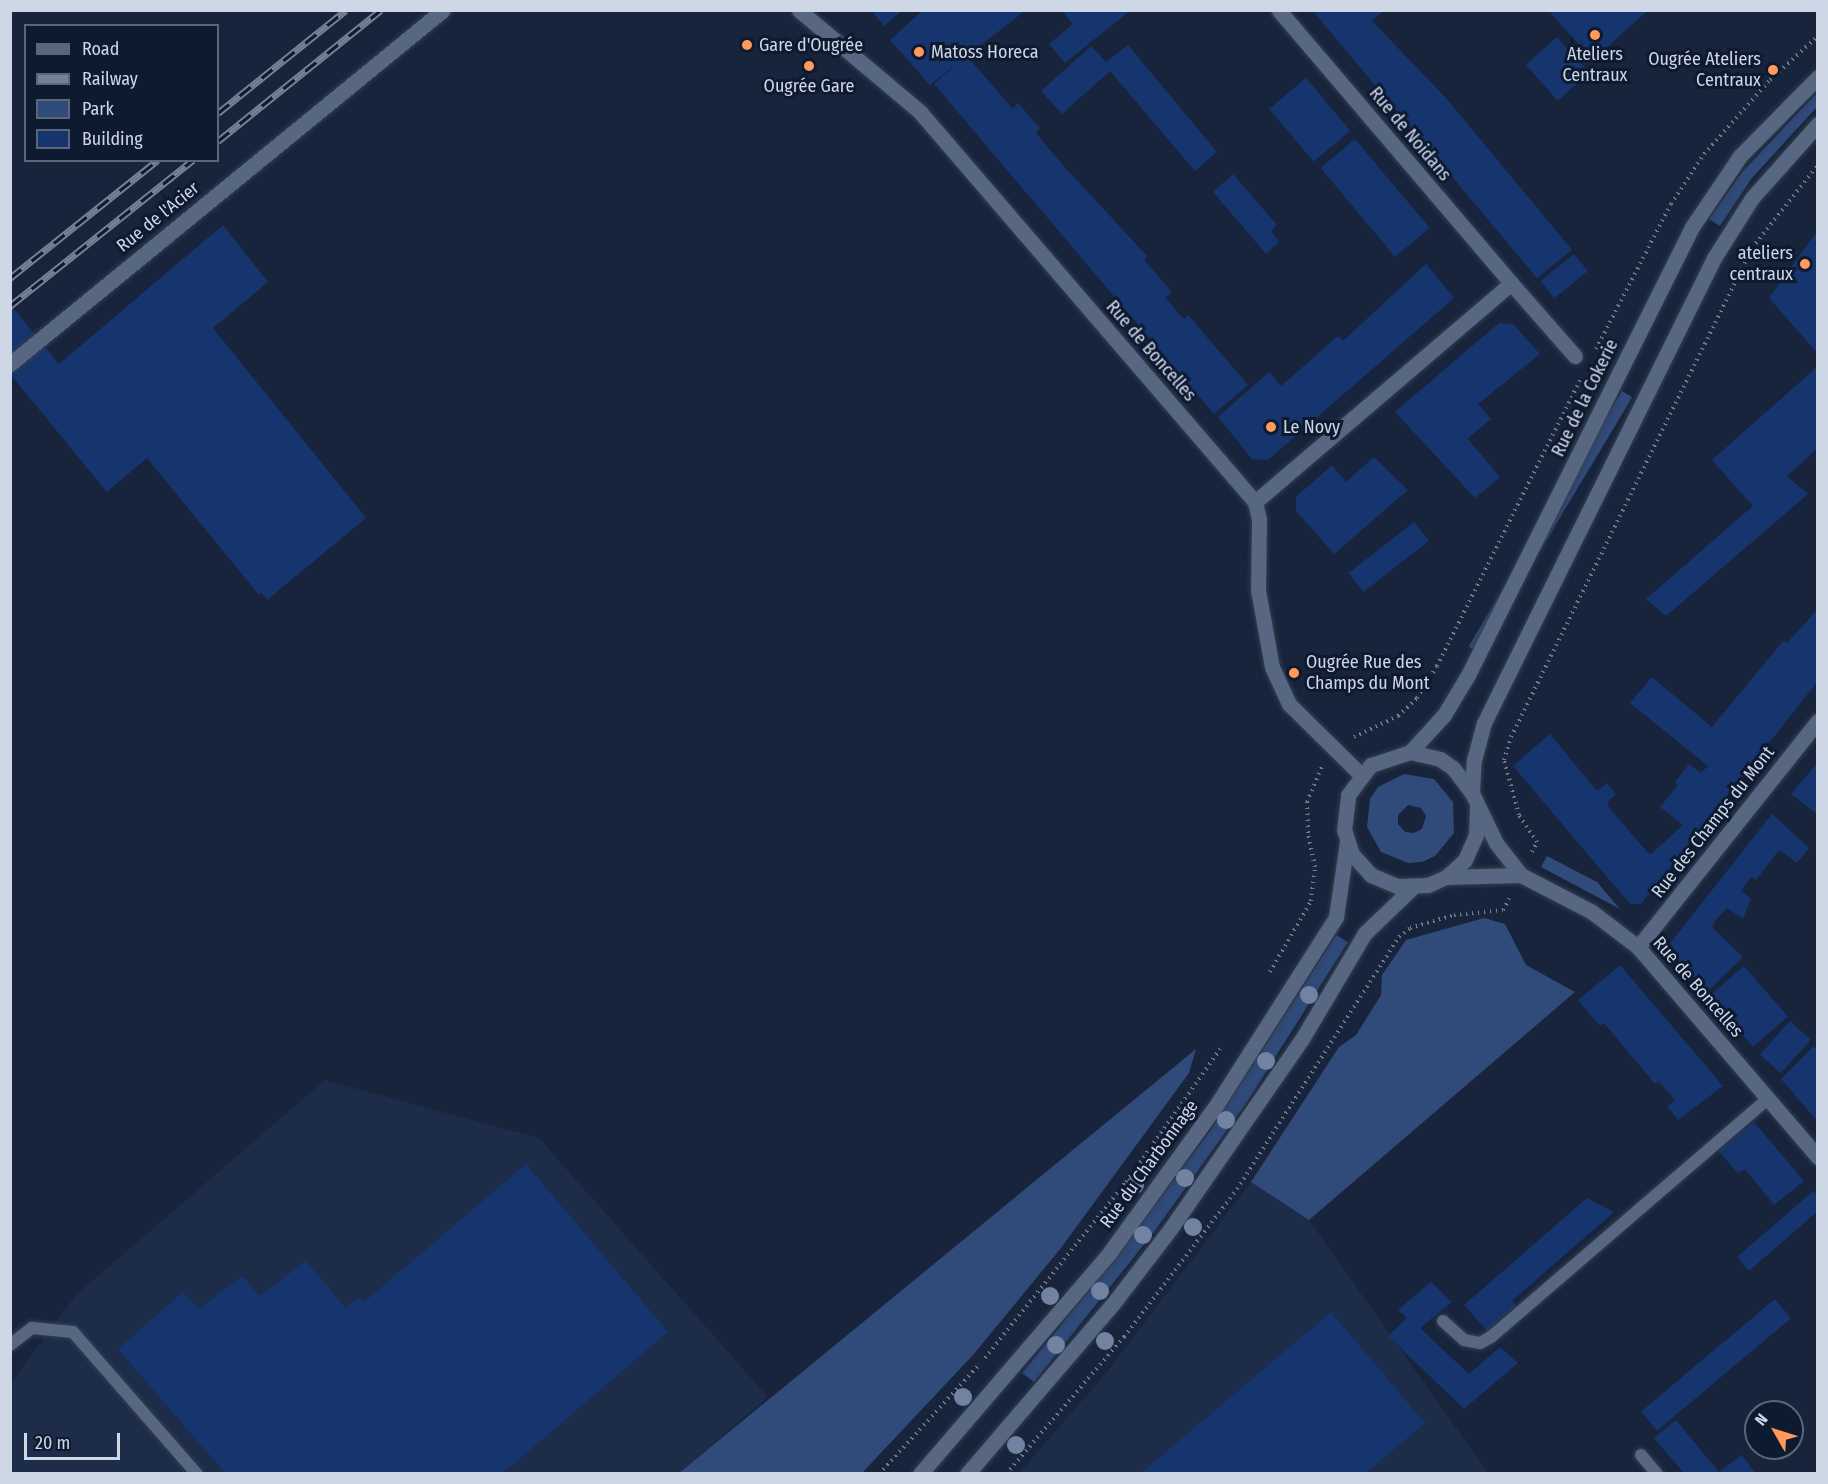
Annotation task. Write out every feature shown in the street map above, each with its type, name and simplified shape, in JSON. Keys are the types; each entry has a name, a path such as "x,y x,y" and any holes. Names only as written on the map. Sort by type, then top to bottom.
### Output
{"main road":[{"name":"Rue de l'Acier","path":"10,364 443,10"},
{"name":"Rue de Boncelles","path":"799,10 920,112 1255,502"},
{"name":"Rue de Noidans","path":"1279,10 1575,356"},
{"name":"Rue de la Cokerie","path":"1410,752 1444,715 1468,675 1692,227 1740,156 1818,76"},
{"path":"1446,877 1472,848 1477,828 1474,760 1485,723 1714,258 1752,198 1818,124"},
{"path":"1361,775 1289,704 1272,668 1258,590 1259,520 1255,502 1511,283"},
{"name":"Rue des Champs du Mont","path":"1638,947 1818,721"},
{"name":"Rue de Boncelles","path":"1521,875 1446,877 1413,887 1397,886 1371,875 1347,842 1345,806 1361,775 1382,759 1410,752 1440,759 1464,779 1496,843 1521,875 1592,912 1638,947 1818,1157"},
{"name":"Rue du Charbonnage","path":"920,1473 1110,1252 1217,1104 1336,916 1347,842"},
{"path":"967,1473 1104,1314 1171,1228 1302,1039 1365,933 1413,887"}],"lane":[{"path":"1443,1321 1464,1340 1480,1343 1491,1338 1768,1099"},
{"path":"10,1345 32,1328 73,1332 197,1473"},
{"path":"1641,1455 1657,1473"}],"path":[{"path":"1537,842 1519,815 1504,760 1510,737 1752,248 1818,165"},
{"path":"1265,980 1311,901 1315,867 1308,833 1307,802 1316,776"},
{"path":"1006,1473 1124,1337 1237,1189 1399,937 1410,928 1454,915 1503,910"},
{"path":"879,1473 981,1363 1058,1268 1126,1182 1222,1047"}],"shaded area":[{"path":"325,1080 539,1138 768,1397 679,1473 11,1474 11,1383 75,1296"},
{"path":"1251,1182 1309,1220 1488,1473 1018,1474 1107,1372"}],"green space":[{"path":"1817,93 1817,107 1752,178 1720,226 1709,219 1743,171"},
{"path":"1622,391 1632,397 1479,653 1469,646"},
{"path":"1404,774 1434,779 1453,802 1454,833 1435,856 1422,862 1408,863 1381,852 1367,827 1370,799 1378,787","holes":["1408,805 1421,808 1426,816 1422,829 1414,833 1405,832 1398,824 1398,815"]},
{"path":"1547,856 1597,882 1620,909 1541,867"},
{"path":"1484,918 1505,924 1526,965 1575,992 1309,1220 1251,1182 1339,1047 1356,1035 1381,995 1382,975 1406,940"},
{"path":"1336,935 1348,942 1247,1102 1154,1232 1034,1382 1022,1373 1115,1259 1210,1131"},
{"path":"1196,1049 1189,1073 1061,1248 973,1355 862,1473 679,1473"}],"building":[{"path":"871,10 903,10 884,26"},
{"path":"923,10 1026,10 967,56 1013,109 1018,103 1040,128 1036,133 1061,163 1147,256 1144,260 1172,292 1165,298 1184,319 1188,315 1248,385 1214,414 934,84 960,61 930,85 890,40"},
{"path":"1061,10 1131,10 1065,63 1049,44 1073,24"},
{"path":"1312,10 1384,10 1372,21 1446,98 1572,250 1537,278"},
{"name":"Ateliers Centraux","path":"1548,10 1648,10 1593,60"},
{"path":"1557,37 1589,73 1558,101 1526,65"},
{"path":"1128,45 1217,152 1195,171 1110,71 1062,114 1041,91 1091,46 1106,62"},
{"path":"1306,78 1350,131 1314,162 1269,109"},
{"path":"1355,139 1430,228 1395,257 1321,168"},
{"path":"1233,174 1277,225 1271,231 1279,242 1266,254 1213,192"},
{"path":"223,225 268,282 213,328 366,518 267,600 262,593 259,595 147,458 107,492 10,374 10,304 59,364"},
{"name":"ateliers centraux","path":"1818,230 1818,354 1769,298"},
{"path":"1574,254 1588,271 1554,298 1541,281"},
{"path":"1426,264 1454,298 1268,460 1252,459 1218,417 1269,372 1281,386 1338,336 1343,341"},
{"path":"1499,323 1513,324 1540,354 1478,404 1491,419 1468,438 1462,432 1500,477 1475,498 1395,412"},
{"path":"1818,366 1818,448 1787,476 1808,494 1666,616 1646,599 1753,506 1712,460"},
{"path":"1374,457 1408,490 1334,554 1296,511 1296,497 1332,465 1346,482"},
{"path":"1414,522 1429,541 1363,592 1349,573"},
{"path":"1818,609 1818,681 1641,904 1630,904 1513,766 1550,734 1597,791 1607,783 1616,794 1607,802 1610,809 1650,855 1683,825 1660,807 1678,785 1675,782 1689,764 1701,773 1708,766 1630,703 1652,677 1712,727 1783,641 1787,643"},
{"path":"1818,762 1818,815 1791,794"},
{"path":"1772,814 1809,848 1797,863 1779,850 1756,880 1751,877 1741,891 1751,899 1743,919 1727,908 1715,921 1712,927 1743,957 1707,992 1671,952 1671,942"},
{"path":"1620,965 1723,1086 1678,1120 1667,1106 1675,1100 1658,1081 1655,1084 1604,1023 1600,1026 1578,1000"},
{"path":"1744,966 1788,1017 1753,1047 1709,996"},
{"path":"1790,1021 1811,1040 1781,1073 1760,1054"},
{"path":"1814,1046 1818,1051 1818,1122 1781,1079"},
{"path":"1754,1122 1804,1181 1774,1205 1745,1169 1738,1173 1718,1151"},
{"path":"526,1164 668,1332 503,1473 225,1473 118,1349 183,1292 198,1309 243,1276 259,1296 306,1261 346,1308 359,1297 364,1302"},
{"path":"1813,1191 1818,1196 1818,1211 1749,1271 1737,1257"},
{"path":"1587,1198 1614,1212 1512,1301 1516,1305 1487,1331 1464,1305"},
{"path":"1431,1282 1452,1302 1420,1328 1469,1374 1500,1347 1518,1363 1464,1409 1388,1336 1407,1318 1398,1310"},
{"path":"1775,1299 1791,1318 1657,1431 1641,1411"},
{"path":"1331,1312 1425,1423 1366,1473 1141,1473"},
{"path":"1676,1420 1719,1472 1742,1455 1755,1473 1684,1473 1654,1438"}],"railway":[{"path":"219,112 346,10"},
{"path":"219,140 381,10"},
{"path":"10,278 155,162"},
{"path":"10,306 190,162"}],"place":[{"name":"Ateliers Centraux","path":"1595,35"},
{"name":"Gare d'Ougrée","path":"747,45"},
{"name":"Matoss Horeca","path":"919,52"},
{"name":"Ougrée Gare","path":"809,66"},
{"name":"Ougrée Ateliers Centraux","path":"1773,70"},
{"name":"ateliers centraux","path":"1805,264"},
{"name":"Le Novy","path":"1271,427"},
{"name":"Ougrée Rue des Champs du Mont","path":"1294,673"}]}
